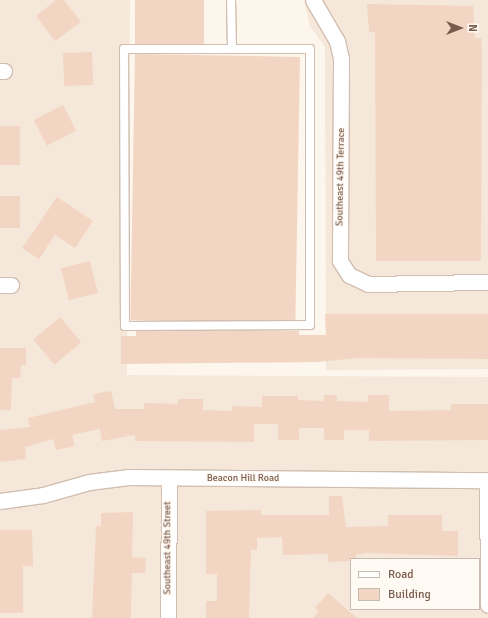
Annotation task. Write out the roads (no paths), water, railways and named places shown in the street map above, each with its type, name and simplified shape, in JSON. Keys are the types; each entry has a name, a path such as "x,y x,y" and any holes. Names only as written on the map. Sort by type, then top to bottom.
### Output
{"street":[{"name":"Southeast 49th Terrace","path":"313,0 337,42 341,59 340,261 349,275 368,284 488,282"},
{"name":"Beacon Hill Road","path":"0,501 35,496 110,478 488,480"},
{"name":"Southeast 49th Street","path":"168,618 169,478"},
{"path":"488,480 488,605"}],"lane":[{"path":"230,0 232,49"},
{"path":"124,49 232,49 310,49 310,325 125,326 124,49"}]}
